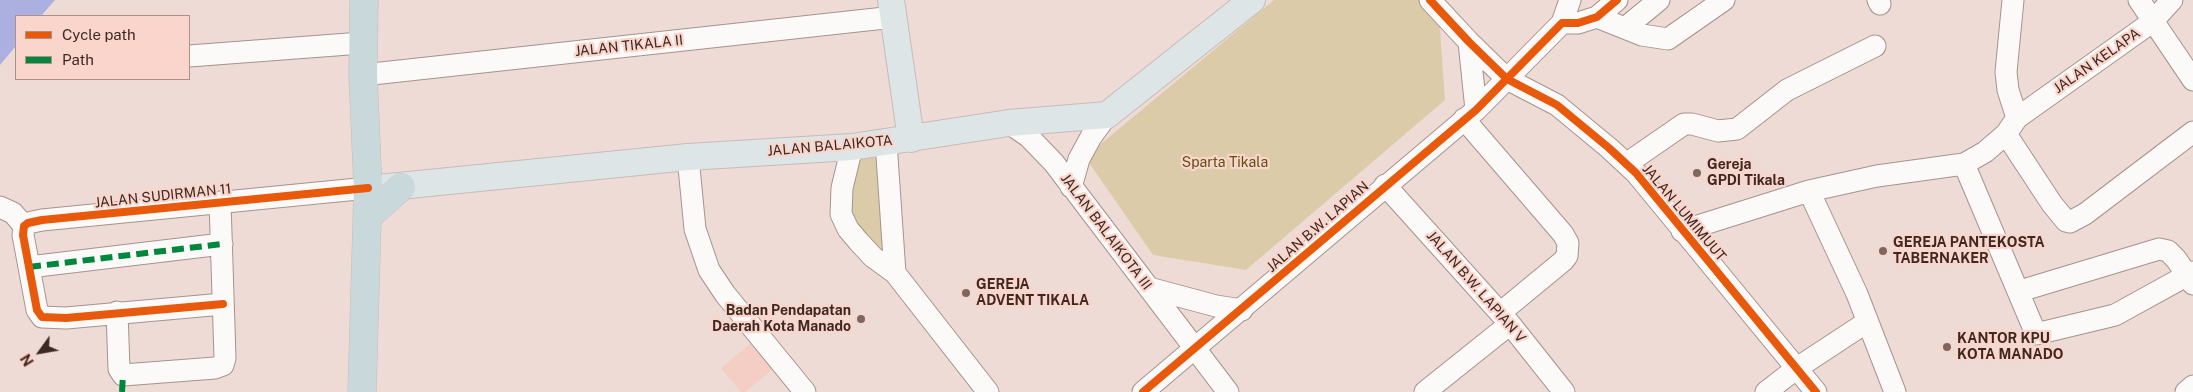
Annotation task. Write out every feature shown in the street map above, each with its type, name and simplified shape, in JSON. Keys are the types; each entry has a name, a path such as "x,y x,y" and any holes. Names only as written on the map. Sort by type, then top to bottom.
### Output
{"highway":[{"path":"362,392 368,188 362,43 364,0"},
{"path":"367,217 401,187"}],"main road":[{"path":"1107,115 1252,0"},
{"path":"893,9 898,141"},
{"name":"JALAN BALAIKOTA","path":"368,188 401,187 688,157 852,146 898,141 1009,123 1107,115"}],"street":[{"path":"1430,0 1469,42 1508,79"},
{"path":"1570,0 1562,23 1578,23 1598,17 1617,0"},
{"path":"1625,28 1659,0"},
{"path":"1598,17 1656,39 1668,39 1724,0"},
{"path":"2013,0 2006,72 2012,126 2052,204 2066,221 2070,222 2085,214 2193,132"},
{"path":"2139,0 2152,22 2193,80"},
{"name":"JALAN KELAPA","path":"1964,164 1984,152 2012,126 2152,22 2172,0"},
{"name":"JALAN TIKALA II","path":"363,76 893,9"},
{"name":"JALAN B.W. LAPIAN","path":"1143,392 1242,310 1385,185 1470,114 1508,79 1562,23"},
{"path":"1425,392 1505,319 1567,256 1568,243 1563,234 1470,114 1469,42"},
{"path":"190,56 362,43"},
{"path":"1626,164 1684,124 1692,124 1718,131 1737,129 1787,90 1875,46"},
{"name":"JALAN LUMIMUUT","path":"1508,79 1557,105 1626,164 1816,392"},
{"path":"1071,187 1079,159 1091,137 1107,115"},
{"name":"JALAN BALAIKOTA III","path":"1009,123 1043,150 1228,392"},
{"path":"895,272 898,141"},
{"path":"852,146 842,188 841,214 848,229 873,257 895,272 988,392"},
{"path":"688,157 695,229 709,270 725,294 805,392"},
{"path":"1682,231 1809,191 1877,176 1964,164 2020,291 2036,334 2115,315 2191,278 2168,251 2159,249 2020,291"},
{"name":"JALAN B.W. LAPIAN V","path":"1385,185 1505,319 1564,392"},
{"name":"JALAN SUDIRMAN 11","path":"24,226 42,220 368,188"},
{"path":"1809,191 1867,322 1895,392"},
{"path":"117,312 119,369 123,383 182,371 221,366 225,358 220,202"},
{"path":"0,207 13,213 24,226 23,235 36,310 38,314 45,318 224,304"},
{"path":"31,277 222,244"},
{"path":"1149,288 1216,306 1242,310"},
{"path":"1766,392 1797,368 1867,322"},
{"path":"2186,392 2193,386"}],"shaded area":[{"path":"751,343 773,369 745,392 741,392 721,368"}],"green space":[{"name":"Sparta Tikala","path":"1274,0 1422,0 1439,16 1445,100 1246,270 1153,255 1085,157"},
{"path":"877,146 892,267 843,211 854,151"}],"water":[{"path":"0,0 55,0 42,15 15,15 15,47 0,65"}],"marked path":[{"path":"29,267 222,244"},
{"path":"122,392 123,375"}],"cycle path":[{"path":"1430,0 1507,79 1557,105 1636,173 1816,392"},
{"path":"1143,392 1476,110 1562,23 1578,23 1597,17 1617,0"},
{"path":"223,304 66,318 42,317 37,310 23,235 24,226 28,223 42,220 368,188"}],"place":[{"name":"Gereja GPDI Tikala","path":"1697,173"},
{"name":"GEREJA PANTEKOSTA TABERNAKER","path":"1883,251"},
{"name":"GEREJA ADVENT TIKALA","path":"966,293"},
{"name":"Badan Pendapatan Daerah Kota Manado","path":"861,319"},
{"name":"KANTOR KPU KOTA MANADO","path":"1947,347"}]}
